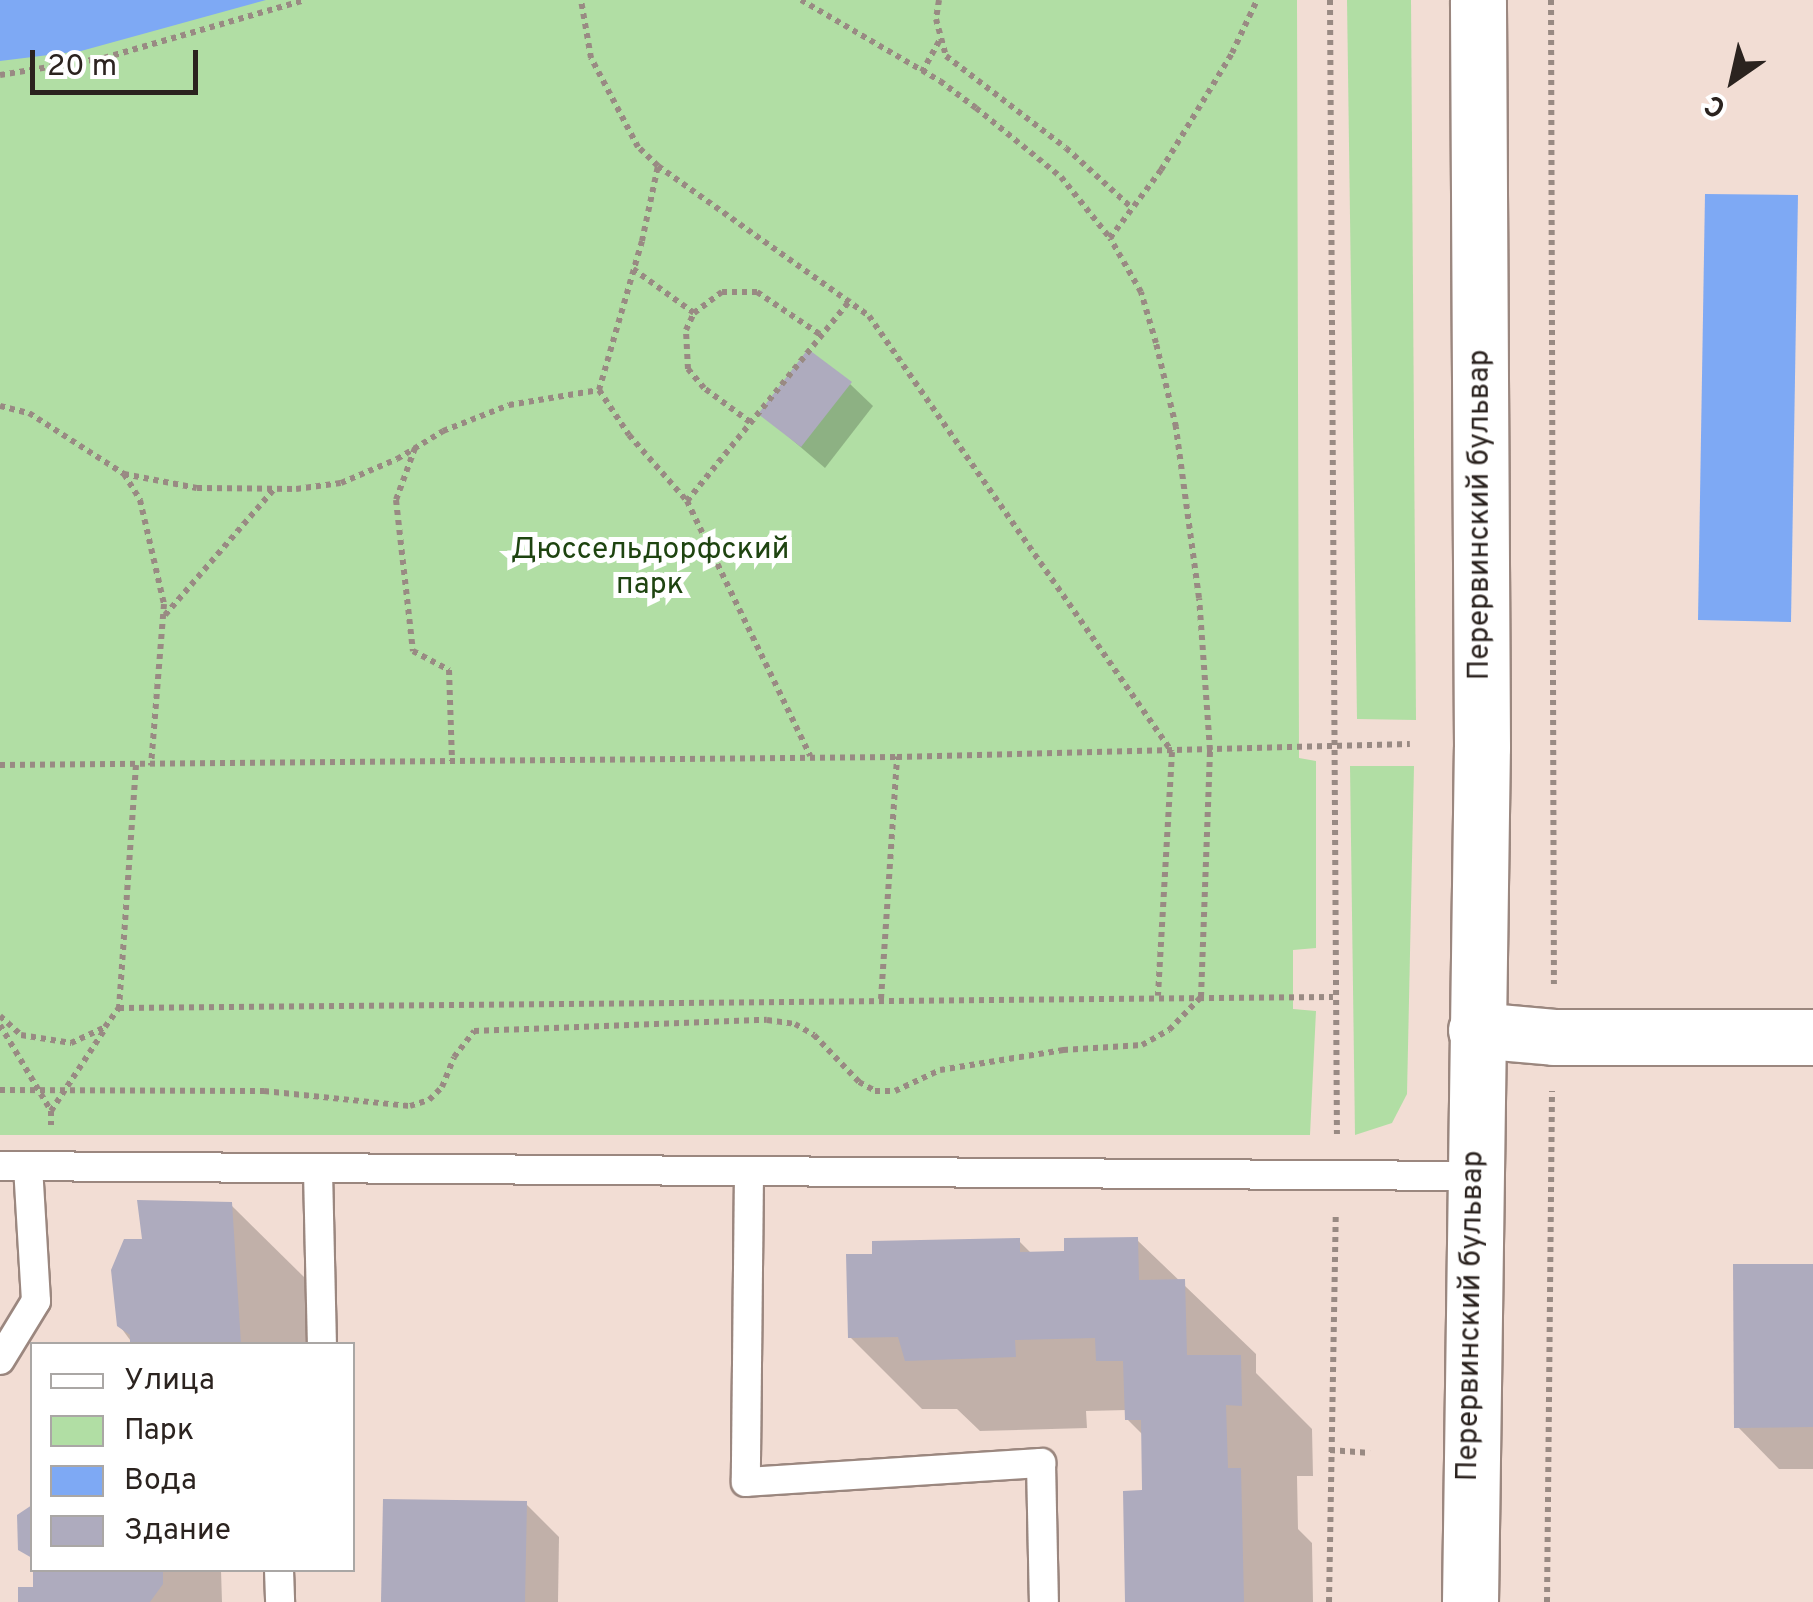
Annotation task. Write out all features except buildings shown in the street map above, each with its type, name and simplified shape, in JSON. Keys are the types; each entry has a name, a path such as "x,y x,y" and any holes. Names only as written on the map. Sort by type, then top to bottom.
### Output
{"street":[{"name":"Перервинский бульвар","path":"1470,1602 1482,748 1478,0"},
{"path":"1476,1030 1554,1037 1813,1037"}],"lane":[{"path":"0,1360 36,1301 26,1166 1473,1176"},
{"path":"318,1171 322,1342"},
{"path":"749,1172 746,1482 1041,1463 1044,1602"},
{"path":"279,1572 280,1602"}],"path":[{"path":"0,75 104,58 194,36 305,0"},
{"path":"582,0 591,58 638,146 658,166 851,299 869,316 1172,752 1158,996"},
{"path":"0,1090 264,1092 410,1106 428,1100 442,1088 454,1057 474,1031 767,1020 795,1024 814,1035 858,1082 876,1091 895,1091 940,1070 1063,1050 1142,1045 1169,1030 1202,997 1210,750 1199,598 1176,427 1141,292 1110,238 1061,177 922,72 801,0"},
{"path":"939,0 936,19 946,56 1066,148 1132,208"},
{"path":"1110,238 1161,170 1212,86 1257,0"},
{"path":"1330,0 1335,745"},
{"path":"1547,1602 1554,1037 1551,0"},
{"path":"922,72 941,38"},
{"path":"658,166 599,390 629,435 687,501 810,756"},
{"path":"633,268 694,313"},
{"path":"750,422 704,388 688,369 686,330 694,313 722,292 757,292 821,335"},
{"path":"687,501 851,299"},
{"path":"0,406 29,413 124,474 197,488 274,489 340,483 416,448 442,431 509,405 599,390"},
{"path":"416,448 396,500 413,650 449,670 452,761"},
{"path":"124,474 140,500 164,616 151,765"},
{"path":"164,616 274,489"},
{"path":"0,765 897,757 1410,744"},
{"path":"881,999 897,757"},
{"path":"26,1166 51,1111 120,1008 136,765"},
{"path":"120,1008 1333,997"},
{"path":"0,1016 21,1035 71,1042 105,1027 120,1008"},
{"path":"0,1025 51,1111"},
{"path":"1330,1450 1370,1453"}],"green space":[{"name":"Дюссельдорфский парк","path":"0,0 1297,0 1299,758 1316,761 1316,948 1293,950 1293,1009 1316,1011 1310,1135 0,1135"},
{"path":"1347,0 1411,0 1416,720 1357,719"},
{"path":"1350,766 1414,766 1407,1094 1392,1123 1355,1135"}],"water":[{"path":"0,0 266,0 81,51 0,61"},
{"path":"1705,194 1798,195 1791,622 1698,620"}]}
